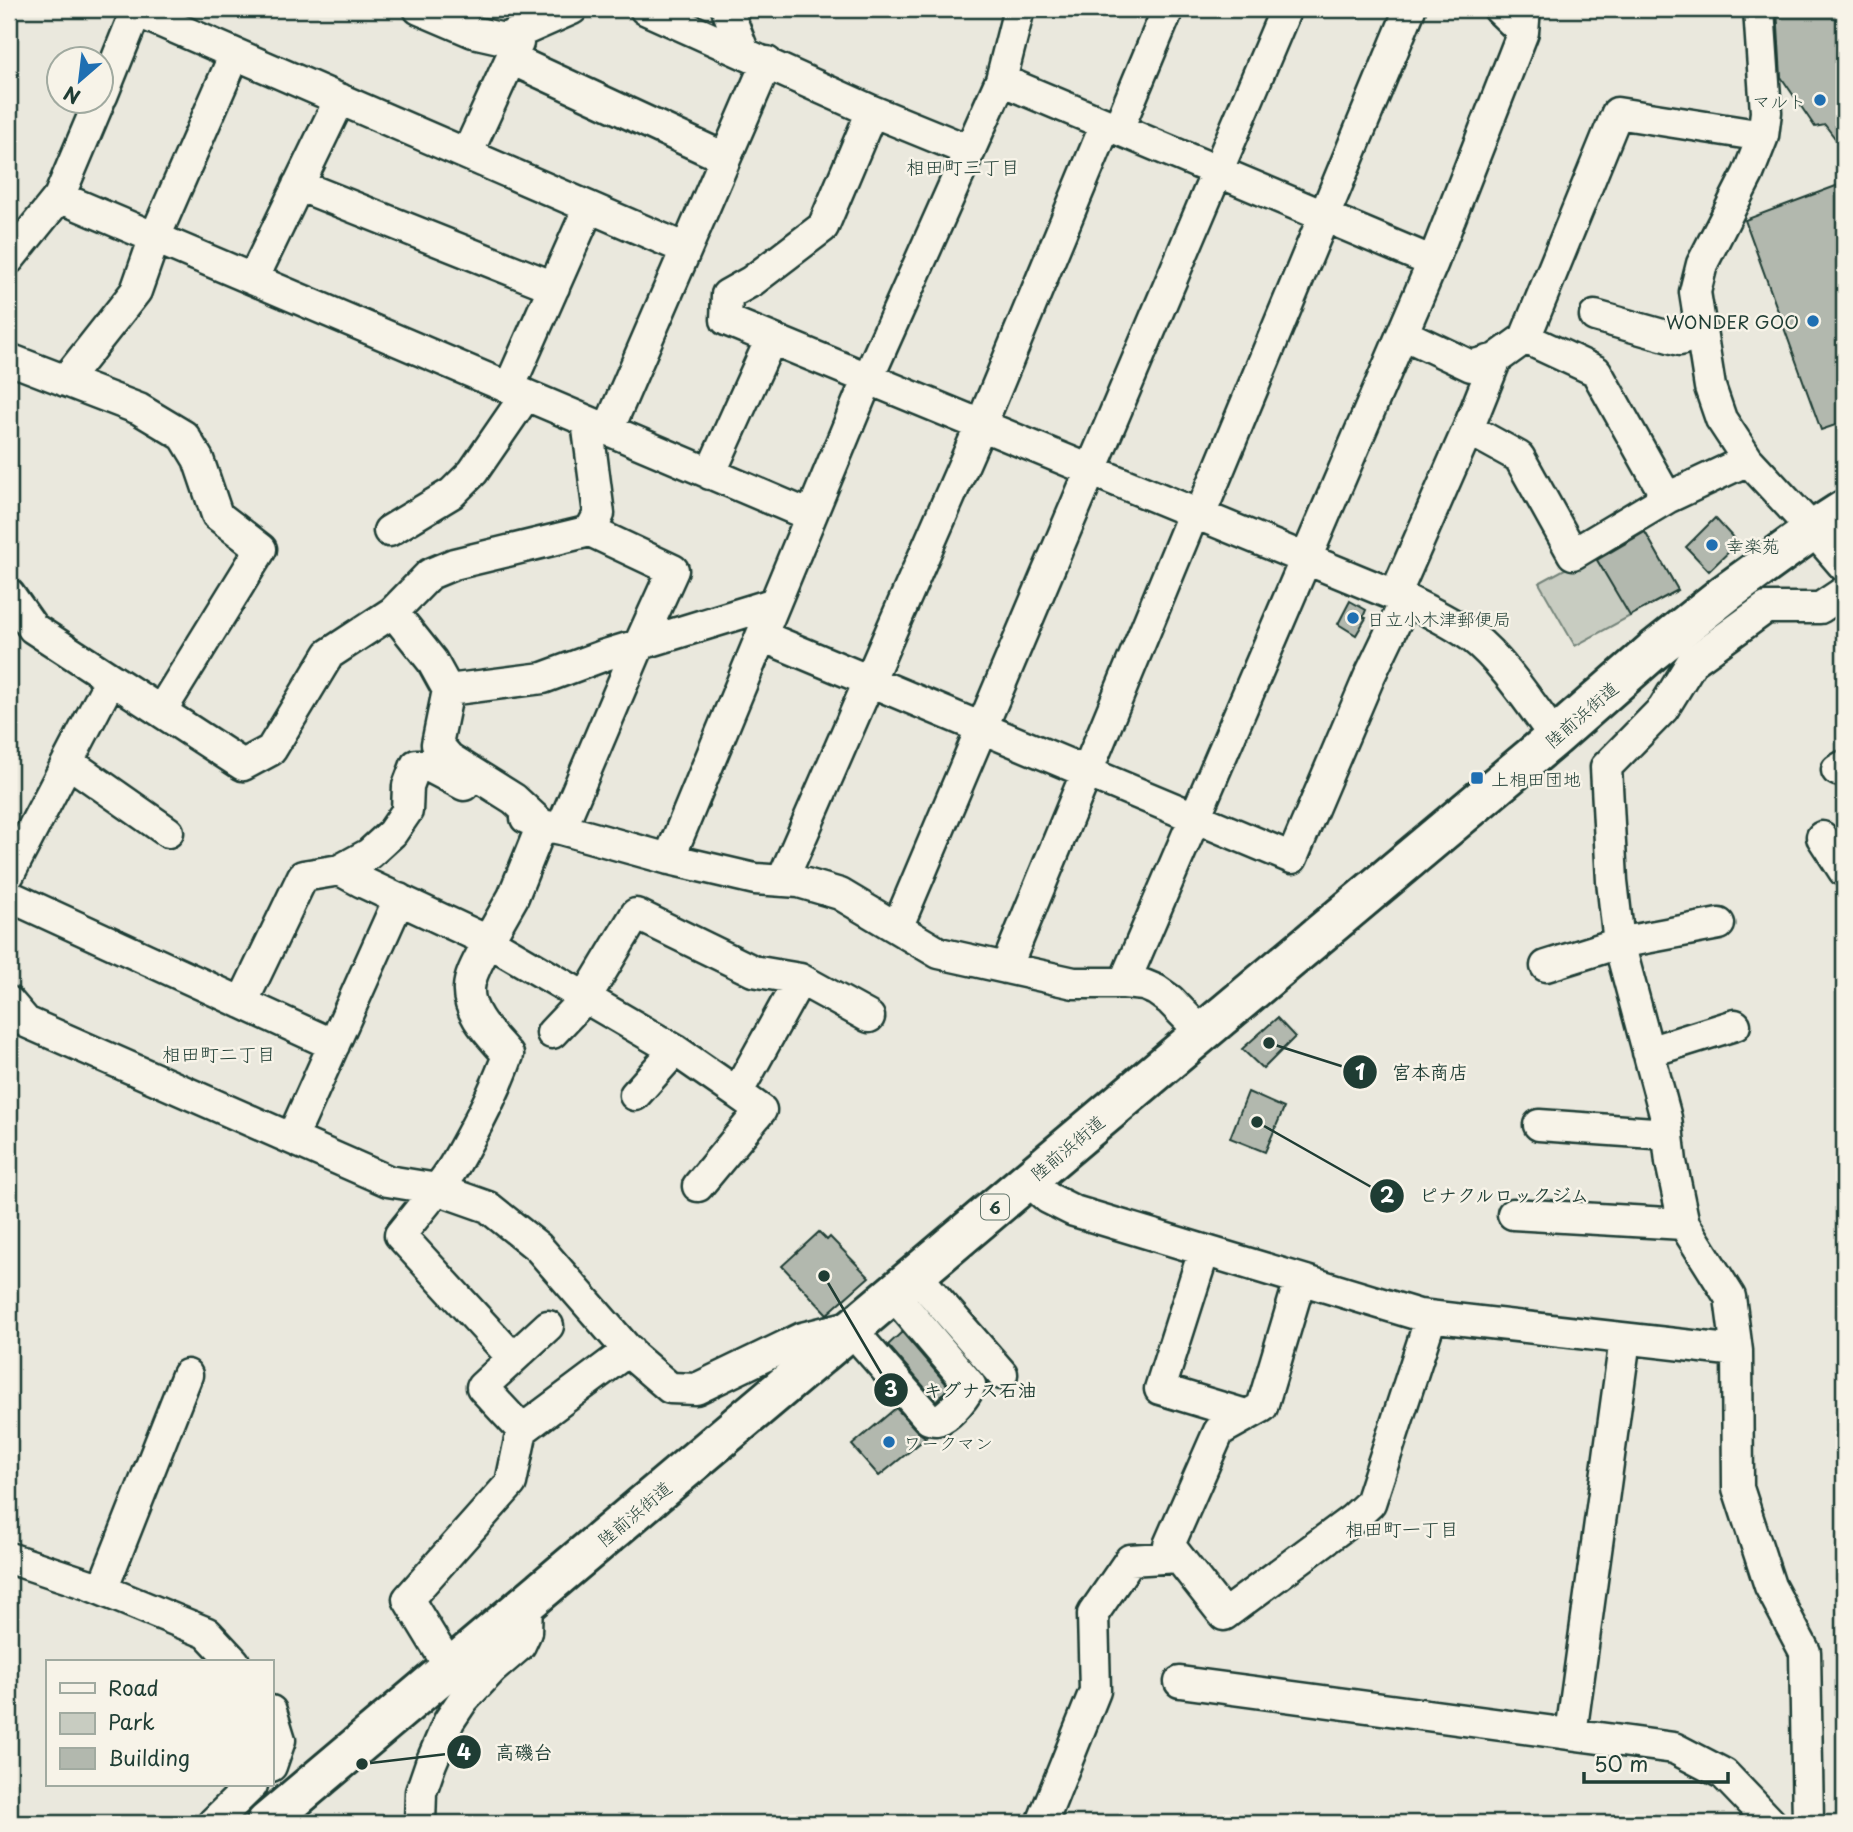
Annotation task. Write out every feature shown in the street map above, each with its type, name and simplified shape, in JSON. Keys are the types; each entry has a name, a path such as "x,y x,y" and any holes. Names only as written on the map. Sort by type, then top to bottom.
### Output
{"highway":[{"name":"陸前浜街道","path":"266,1823 1555,737 1653,651 1726,593 1829,520"}],"street":[{"path":"419,9 473,32 504,39 572,9"},
{"path":"645,9 872,111 970,151"},
{"path":"590,531 599,514 597,425 686,249 725,158 756,57 727,9"},
{"path":"669,859 868,378 1001,80 1019,9"},
{"path":"782,881 1112,127 1168,9"},
{"path":"897,928 1286,9"},
{"path":"1006,968 1410,9"},
{"path":"1124,983 1433,262 1524,21 1499,9"},
{"path":"1759,9 1766,112 1763,136 1748,174 1702,264 1695,292 1701,333 1710,387 1721,419 1748,460 1829,520 1844,566"},
{"path":"116,62 137,10 686,249"},
{"path":"467,154 524,30"},
{"path":"65,381 136,291 155,237 235,54"},
{"path":"510,59 725,158"},
{"path":"1001,80 1433,262"},
{"path":"253,279 340,99"},
{"path":"872,111 823,227 752,281 727,295 726,320 1400,597 1472,637 1517,686 1555,737"},
{"path":"1402,334 1471,366 1496,359 1525,338 1617,113 1763,136"},
{"path":"9,259 59,197 93,116"},
{"path":"298,185 554,287"},
{"path":"59,197 811,516"},
{"path":"389,531 452,493 473,472 518,391 554,287 589,207"},
{"path":"1595,316 1680,340 1701,333"},
{"path":"1525,338 1596,371 1667,498"},
{"path":"710,474 771,339"},
{"path":"9,359 139,409 184,436 198,459 217,515 261,549 161,711"},
{"path":"762,636 1292,859 1370,675 1496,359"},
{"path":"1468,429 1519,457 1573,554 1667,498 1748,460"},
{"path":"9,594 33,628 243,765 271,750 329,654 393,612 430,574 454,564 590,531 673,570 552,827 488,941 472,977 468,990 475,1015 508,1055 503,1070 482,1116 448,1177 400,1235 513,1358"},
{"path":"1808,1823 1805,1652 1770,1586 1738,1488 1737,1351 1730,1297 1684,1224 1671,1162 1666,1118 1619,943 1612,881 1606,767 1663,709 1692,662 1766,608 1819,608 1844,592"},
{"path":"448,690 543,678 775,603"},
{"path":"393,612 432,661 448,690 437,744 449,758 514,799 552,827"},
{"path":"9,874 111,679"},
{"path":"68,762 168,832"},
{"path":"242,1003 303,876 340,870 369,854 392,833 407,811 408,786 416,765 426,765 552,827 669,859 755,879 799,882 840,894 939,953 1074,984 1144,985 1170,1000 1202,1033"},
{"path":"1822,837 1844,871"},
{"path":"340,870 488,941 675,1050 761,1110 698,1186"},
{"path":"9,896 334,1045"},
{"path":"292,1138 399,899"},
{"path":"552,1033 586,997 636,914 753,971 800,979 869,1017"},
{"path":"1546,966 1619,943 1719,924"},
{"path":"737,1093 800,979"},
{"path":"9,1002 26,1022 388,1181 437,1189 488,1207 538,1247 629,1350 670,1388 696,1389 802,1338 854,1326 929,1419 944,1417 968,1393 970,1385 998,1369 904,1284"},
{"path":"1648,1052 1735,1025"},
{"path":"635,1095 675,1050"},
{"path":"1539,1125 1668,1134"},
{"path":"1028,1180 1048,1198 1074,1211 1419,1315 1737,1351"},
{"path":"1513,1214 1684,1224"},
{"path":"1204,1251 1160,1389 1247,1415"},
{"path":"1300,1280 1262,1407 1219,1431 1169,1545 1224,1615 1353,1519 1370,1503 1431,1317"},
{"path":"904,1284 970,1385"},
{"path":"522,1430 482,1387 548,1326"},
{"path":"1571,1734 1625,1339"},
{"path":"450,1668 408,1599 511,1483 522,1430 629,1350"},
{"path":"102,1590 187,1374"},
{"path":"1042,1823 1095,1691 1093,1614 1130,1560 1178,1557"},
{"path":"9,1558 102,1590 207,1633 232,1660"},
{"path":"419,1823 421,1792 449,1721 463,1700 520,1644 526,1632 527,1603"},
{"path":"1180,1682 1674,1748 1724,1774 1771,1823"},
{"path":"273,1717 280,1740 273,1760"},
{"path":"213,1823 251,1786"}],"green space":[{"path":"1642,527 1678,590 1575,646 1539,583"}],"building":[{"name":"マルト","path":"1777,9 1844,9 1844,150 1825,125 1815,127 1781,77"},
{"name":"WONDER GOO","path":"1844,183 1844,422 1821,430 1745,220"},
{"name":"幸楽苑","path":"1715,518 1738,543 1709,571 1686,547"},
{"path":"1645,532 1678,590 1630,616 1597,560"},
{"path":"1350,601 1366,610 1363,617 1366,618 1356,635 1338,624"},
{"path":"1277,1018 1295,1037 1263,1069 1242,1049"},
{"path":"1248,1092 1284,1108 1265,1152 1230,1138"},
{"path":"819,1232 827,1240 830,1237 869,1277 827,1314 782,1266"},
{"path":"902,1332 949,1387 936,1401 888,1345"},
{"name":"ワークマン","path":"896,1408 926,1438 879,1476 852,1445"}],"place":[{"name":"マルト","path":"1820,100"},
{"name":"WONDER GOO","path":"1813,321"},
{"name":"幸楽苑","path":"1712,545"},
{"name":"日立小木津郵便局","path":"1353,618"},
{"name":"上相田団地","path":"1477,778"},
{"name":"宮本商店","path":"1269,1043"},
{"name":"ピナクルロックジム","path":"1257,1122"},
{"name":"キグナス石油","path":"824,1276"},
{"name":"ワークマン","path":"889,1442"},
{"name":"高磯台","path":"362,1764"}],"district":[{"name":"相田町三丁目","path":"963,166"},
{"name":"相田町二丁目","path":"219,1053"},
{"name":"相田町一丁目","path":"1402,1528"}]}
